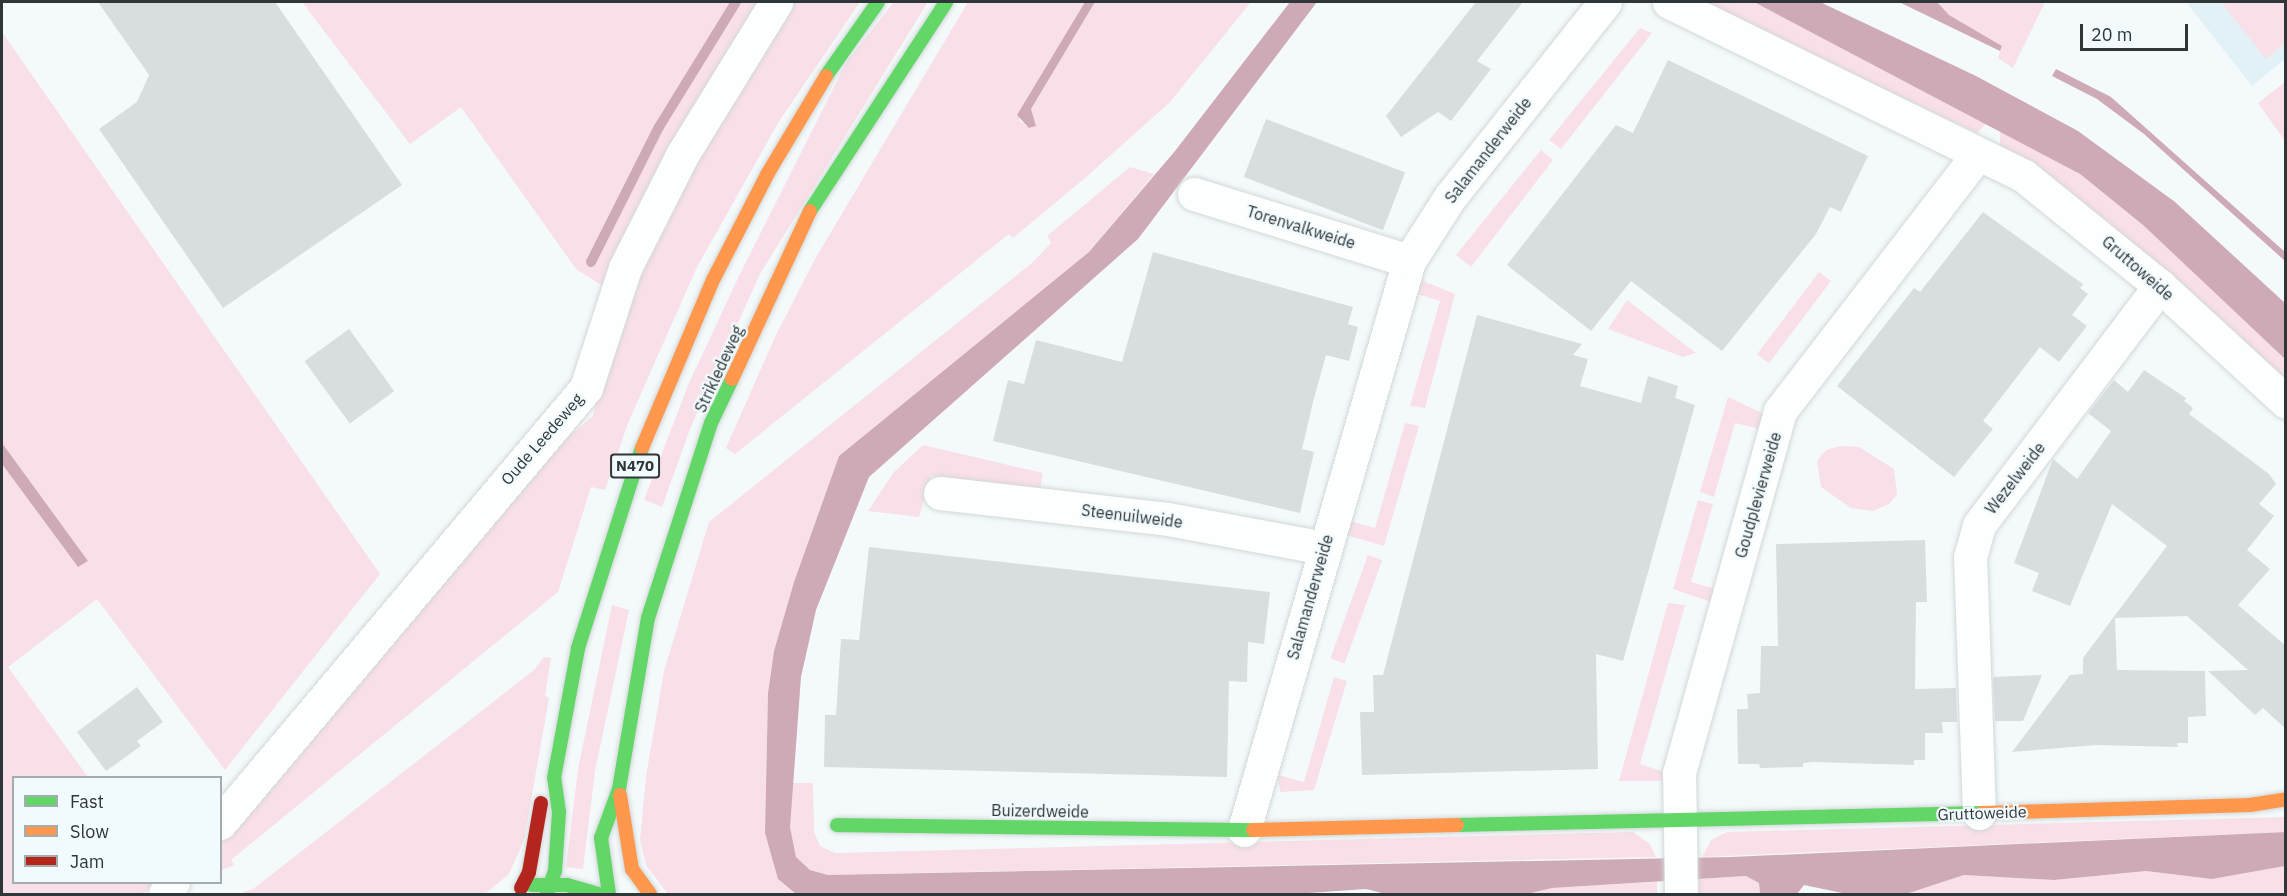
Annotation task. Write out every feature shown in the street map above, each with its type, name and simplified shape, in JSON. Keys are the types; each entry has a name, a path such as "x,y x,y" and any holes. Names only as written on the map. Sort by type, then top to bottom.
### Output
{"main road":[{"name":"N470","path":"515,891 529,872 539,806 554,778 578,648 653,414 713,280 768,173 843,47 878,2"},
{"name":"Strikledeweg","path":"609,894 601,838 619,789 648,618 711,423 809,213 946,2"},
{"name":"N470","path":"549,889 559,812 554,778"},
{"name":"Strikledeweg","path":"619,789 626,847 646,889"},
{"name":"Gruttoweide","path":"1678,830 1979,813 2250,805 2286,798"},
{"name":"Buizerdweide","path":"837,825 1244,830"},
{"path":"1244,830 1678,830"},
{"name":"N470","path":"515,891 549,889 598,894"}],"street":[{"name":"Oude Leedeweg","path":"222,821 586,388 625,268 682,155 776,2"},
{"name":"Salamanderweide","path":"1244,830 1409,261 1450,197 1605,2"},
{"path":"1669,2 1977,154"},
{"name":"Gruttoweide","path":"1977,154 2024,176 2160,286 2286,402"},
{"name":"Goudplevierweide","path":"1681,894 1678,830 1679,773 1780,411 1977,154"},
{"name":"Torenvalkweide","path":"1194,194 1409,261"},
{"name":"Wezelweide","path":"1979,813 1970,557 1978,525 2160,286"},
{"name":"Steenuilweide","path":"940,493 1168,519 1324,548"}],"shaded area":[{"path":"302,2 763,2 606,288 576,269 461,107 410,144"},
{"path":"794,2 860,2 778,123 697,267 628,423 605,490 591,487 558,592 231,860 234,865 222,870 222,843 398,631 501,494 593,416 618,312 710,135"},
{"path":"894,2 928,2 760,274 690,429 662,507 644,500 689,383 739,276 846,63"},
{"path":"968,2 1085,2 1019,120 1031,129 1035,123 1031,109 1095,2 1251,2 1170,102 1084,179 1013,238 1009,234 735,454 726,448 776,335 815,259"},
{"path":"1085,2 1095,2 1031,109 1036,126 1029,128 1017,115"},
{"path":"1290,2 1317,2 1138,239 869,477 816,610 801,677 790,827 796,857 810,870 828,875 1731,857 2286,832 2285,866 2212,879 2146,871 2054,880 1964,875 1906,894 1847,894 1804,885 1797,894 1760,894 1759,883 1746,876 1552,888 1527,894 1386,894 1366,889 1294,894 796,894 778,879 765,833 768,693 774,651 794,582 839,456 1089,252 1175,151"},
{"path":"1702,2 1754,2 1986,124 1977,133"},
{"path":"1754,2 1820,2 1976,76 2078,131 2175,202 2285,303 2285,359 2143,225 2080,174"},
{"path":"1899,2 1937,2 1949,15 2002,46 2000,51"},
{"path":"1937,2 2045,2 2013,68 1998,58 2002,46 1949,15"},
{"path":"2186,2 2285,2 2285,59 2252,86"},
{"path":"2221,2 2285,2 2285,43 2266,59"},
{"path":"1640,28 1652,33 1561,149 1549,140"},
{"path":"2,32 380,574 225,770 97,599 8,667 87,776 12,776 12,884 152,884 144,894 2,894 2,464 78,567 88,561 2,443"},
{"path":"2056,69 2111,97 2285,252 2285,261 2144,134 2097,99 2052,76"},
{"path":"2285,82 2285,141 2258,103"},
{"path":"2000,131 2080,174 2143,225 2285,359 2285,387 2073,198 2000,145"},
{"path":"1541,150 1553,160 1471,267 1456,255"},
{"path":"1130,167 1154,174 1089,252 839,456 794,582 774,651 768,693 765,833 781,882 796,894 668,894 646,865 640,840 646,776 664,671 709,522 1032,263 1051,243 1047,236"},
{"path":"1819,272 1831,281 1769,363 1757,354"},
{"path":"1418,279 1455,294 1425,408 1410,406 1440,301 1414,293"},
{"path":"1627,300 1696,353 1683,357 1608,329"},
{"path":"1728,397 1766,415 1760,429 1735,423 1714,497 1700,492"},
{"path":"1405,423 1419,426 1384,546 1346,535 1350,521 1375,528"},
{"path":"2,443 88,561 78,567 2,464"},
{"path":"923,445 1043,473 1040,489 931,476 919,517 868,511 894,472"},
{"path":"1840,446 1859,447 1894,469 1897,495 1889,504 1873,511 1851,508 1821,487 1817,461 1826,450"},
{"path":"1698,500 1713,504 1691,582 1715,589 1711,602 1673,589"},
{"path":"1368,555 1382,560 1344,663 1330,658"},
{"path":"1668,603 1685,605 1640,764 1664,772 1662,781 1619,781"},
{"path":"612,605 629,610 595,771 583,869 566,867 578,769"},
{"path":"544,657 551,658 545,696 549,698 524,840 509,874 485,894 239,894 253,889 534,670"},
{"path":"1334,677 1347,681 1314,790 1280,792 1278,775 1304,782"},
{"path":"790,783 813,783 814,832 820,846 835,853 1633,832 1650,844 1656,857 828,875 810,870 796,857 790,827"},
{"path":"2285,817 2285,832 1702,857 1711,840 1727,832"},
{"path":"2285,866 2285,894 1906,894 1964,875 2054,880 2146,871 2212,879"},
{"path":"1746,876 1759,883 1760,894 1699,894 1699,879"},
{"path":"1657,882 1657,894 1527,894 1552,888"}],"building":[{"path":"98,2 275,2 402,185 223,308 99,129 137,102 149,75"},
{"path":"1476,2 1523,2 1477,61 1491,69 1451,121 1438,112 1401,137 1386,116"},
{"path":"1668,60 1868,156 1841,212 1830,207 1816,234 1722,351 1631,281 1591,331 1507,265 1616,125 1633,133"},
{"path":"1266,119 1405,172 1383,230 1244,177"},
{"path":"1983,212 2083,284 2080,288 2088,294 2072,315 2087,326 2059,362 2040,347 1983,421 1993,429 1954,477 1837,386 1914,288 1920,292"},
{"path":"1153,252 1353,307 1348,324 1358,327 1349,361 1326,355 1313,402 1302,449 1314,452 1300,513 993,441 1008,380 1024,384 1036,340 1122,362"},
{"path":"1477,315 1582,344 1573,355 1588,359 1580,386 1641,403 1648,376 1678,386 1675,398 1695,405 1623,661 1596,654 1598,769 1362,775 1360,712 1374,712 1373,675 1383,675"},
{"path":"349,329 394,391 350,424 305,361"},
{"path":"2144,370 2186,398 2184,401 2193,408 2189,414 2269,474 2276,484 2259,504 2274,516 2247,550 2270,569 2238,605 2286,646 2286,729 2263,708 2255,715 2208,671 2248,670 2187,616 2115,618 2117,670 2205,671 2206,716 2188,717 2188,743 2177,743 2178,747 2097,745 2012,752 2070,675 2083,674 2083,658 2167,546 2112,504 2070,606 2032,591 2039,573 2014,563 2053,459 2077,479 2111,431 2088,413 2114,380 2128,392"},
{"path":"1925,540 1927,602 1916,602 1915,689 1956,688 1957,722 1942,722 1943,733 1925,733 1925,760 1914,760 1914,765 1813,762 1803,763 1803,767 1760,768 1759,764 1738,764 1737,709 1748,709 1747,694 1760,693 1761,646 1778,646 1776,544"},
{"path":"869,547 1270,592 1264,644 1248,642 1247,682 1229,681 1227,777 824,767 825,715 836,715 841,639 859,640"},
{"path":"2042,675 2023,721 1995,721 1993,677"},
{"path":"137,687 163,722 137,741 141,746 106,771 77,732"}],"waterway":[{"path":"591,262 659,127 736,2"}],"traffic: fast":[{"path":"826,76 878,2"},
{"path":"810,211 946,2"},
{"path":"609,894 601,838 619,789 648,618 711,423 732,379"},
{"path":"547,894 555,871 559,812 554,778 578,648 642,448"},
{"path":"1457,825 1982,813"},
{"path":"837,825 1253,830"},
{"path":"532,885 567,885 598,894"}],"traffic: slow":[{"path":"642,448 713,280 768,173 826,76"},
{"path":"732,379 810,211"},
{"path":"620,795 632,869 650,894"},
{"path":"1982,813 2250,805 2286,799"},
{"path":"1253,830 1457,825"}],"traffic: jam":[{"path":"521,888 529,872 541,803"}]}
